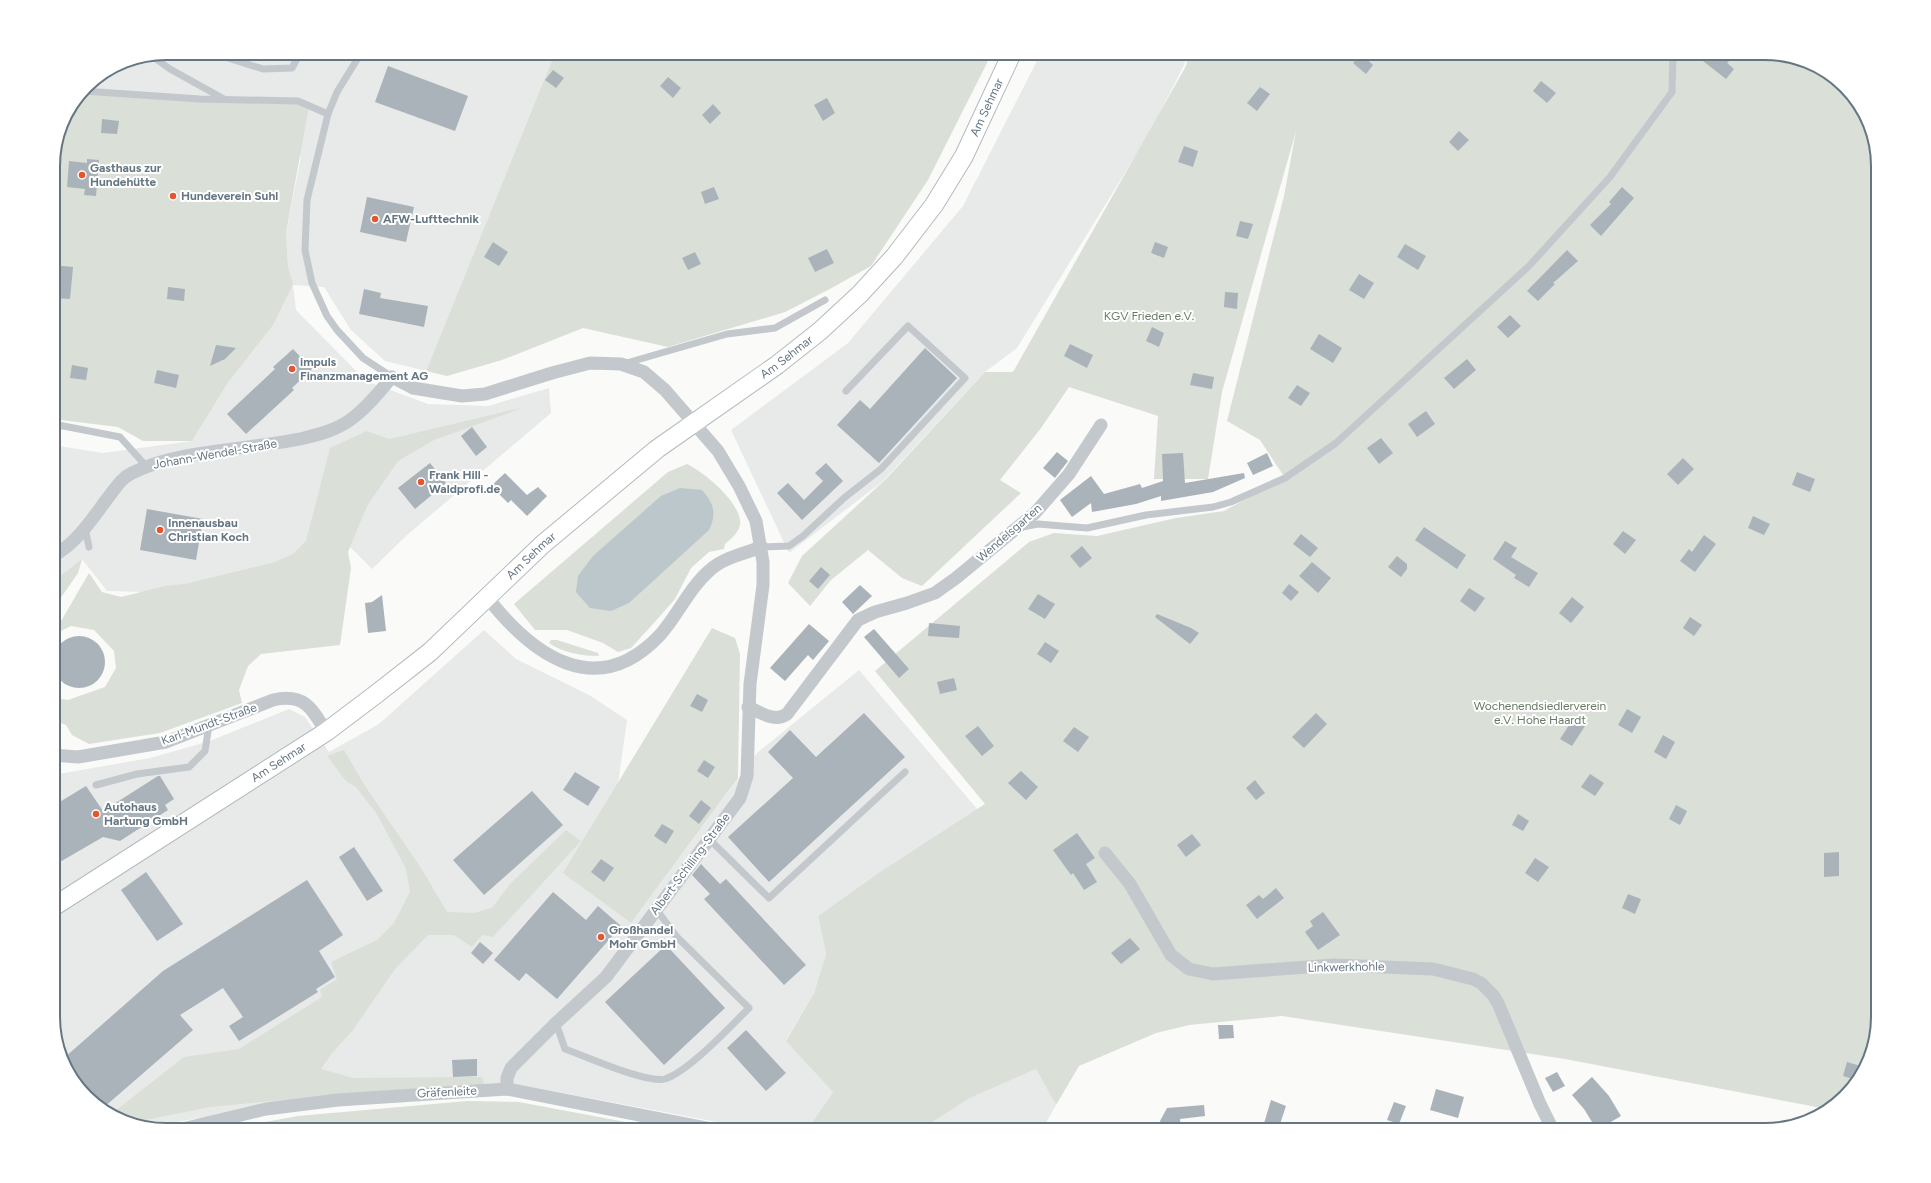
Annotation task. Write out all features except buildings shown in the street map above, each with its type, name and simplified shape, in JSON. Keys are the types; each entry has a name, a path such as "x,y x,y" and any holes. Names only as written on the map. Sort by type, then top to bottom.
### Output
{"main road":[{"name":"Am Sehmar","path":"60,903 326,732 430,652 487,597 578,514 657,449 798,350 837,315 894,257 924,220 958,165 1009,60"}],"street":[{"path":"392,377 413,388 462,396 492,392 552,372 590,363 621,364 644,372 665,390 694,423"},
{"name":"Johann-Wendel-Straße","path":"60,552 85,528 125,477 146,466 185,457 283,443 326,432 350,420 392,377"},
{"name":"Albert-Schilling-Straße","path":"508,1089 507,1078 511,1068 556,1023 606,977 740,798 747,776 748,708 763,585 762,547 756,521 739,486 718,451 694,423"},
{"name":"Wendelsgarten","path":"748,708 775,718 784,716 858,620 875,612 912,602 935,593 1018,528 1035,513 1069,474 1101,425"},
{"path":"487,597 518,632 557,660 576,666 609,668 621,664 645,650 661,634 709,570 720,562 762,547"},
{"name":"Karl-Mundt-Straße","path":"60,756 78,757 166,742 274,700 284,698 294,698 304,702 312,708 326,732"},
{"name":"Linkwerkhohle","path":"1105,853 1130,884 1170,955 1189,969 1213,974 1334,965 1389,966 1433,969 1467,977 1481,983 1493,995 1498,1003 1540,1104 1550,1123"},
{"name":"Gräfenleite","path":"209,1123 266,1110 338,1100 508,1089 680,1123"}],"lane":[{"path":"158,60 170,69 226,100"},
{"path":"234,60 263,69 292,68 296,60"},
{"path":"357,60 338,92 328,114 307,200 304,233 307,264 318,298 327,316 337,330 363,358 392,377"},
{"path":"1018,528 1038,524 1087,528 1146,515 1214,507 1231,502 1285,478 1336,443 1529,266 1610,177 1672,92 1673,60"},
{"path":"91,91 226,100 298,101 328,114"},
{"path":"621,364 727,334 775,328 825,300"},
{"path":"762,547 790,546 803,536 844,498 881,469 965,378 908,326 846,391"},
{"path":"60,425 120,437 146,466"},
{"path":"85,528 89,547"},
{"path":"96,785 137,774 189,767 205,751 209,725"},
{"path":"709,839 769,898 905,772"},
{"path":"556,1023 565,1049 649,1079 664,1079 690,1063 749,1008 677,937 656,909"}],"shaded area":[{"path":"159,60 552,60 426,371 385,361 351,330 324,287 293,285 296,310 366,381 428,404 488,406 549,388 551,413 406,536 372,569 346,543 390,439 367,431 305,562 181,593 107,591 82,559 60,581 60,446 103,453 192,441 229,381 293,284 288,266 286,233 301,157 89,93 96,86 119,71 146,62"},
{"path":"1037,60 1186,60 1150,132 1017,348 985,372 882,482 789,553 731,430 848,343 963,206"},
{"path":"680,488 702,490 706,495 712,504 713,509 713,519 709,530 629,603 611,611 590,608 576,592 578,576 593,556 661,496"},
{"path":"484,630 516,659 589,695 627,720 618,784 564,873 631,923 757,753 859,670 978,810 877,874 818,916 826,954 814,993 786,1040 833,1092 812,1123 722,1123 521,1085 370,1089 171,1123 152,1122 139,1119 113,1109 91,1092 74,1070 68,1057 61,1031 60,774 150,758 210,741 289,709 305,717 329,752 379,724"},
{"path":"1036,1069 1056,1105 1046,1123 931,1123 970,1098"}],"green space":[{"path":"552,60 988,60 928,180 871,266 828,290 785,312 668,347 583,328 502,360 447,376 426,371"},
{"name":"Wochenendsiedlerverein e.V. Hohe Haardt","path":"1187,60 1765,60 1792,64 1818,74 1835,86 1853,107 1865,132 1871,159 1871,1017 1867,1044 1857,1070 1840,1092 1820,1108 1565,1059 1282,1016 1189,1025 1156,1033 1079,1066 1056,1105 1036,1069 970,1098 931,1123 812,1123 833,1092 786,1041 814,993 826,954 818,916 877,874 985,804 875,671 1029,542 1054,533 1097,536 1176,518 1224,511 1285,478 1260,440 1227,421 1284,196 1296,131 1222,392 1208,479 1154,479 1158,416 1069,387 1041,428 1000,480 1021,493 922,586 902,578 868,550 831,580 810,606 788,583 802,556 886,479 985,372 1013,372 1186,66"},
{"path":"91,91 298,101 309,106 286,233 288,266 293,284 273,325 229,381 192,441 143,441 118,427 60,420 60,159 68,126 78,107"},
{"path":"525,407 434,440 398,461 367,506 348,552 351,568 340,645 261,654 248,666 239,690 242,703 160,733 89,744 72,735 66,725 60,723 60,699 68,700 105,687 116,668 114,651 94,630 71,626 60,632 60,623 89,573 102,592 121,597 165,586 185,584 275,562 293,554 306,541 330,448 367,431 390,439"},
{"path":"687,464 703,474 721,490 735,508 739,517 740,525 738,531 725,544 724,549 709,552 691,568 675,599 631,648 618,652 603,643 567,630 535,630 514,604 668,472"},
{"path":"82,559 78,573 60,599 60,576"},
{"path":"712,628 735,638 740,654 738,778 631,923 563,873"},
{"path":"551,640 557,640 598,653 599,656 580,655 567,652 549,643"},
{"path":"344,750 365,786 421,868 447,912 474,913 492,908 510,884 566,830 581,841 493,937 482,935 472,947 454,935 428,935 395,969 353,1030 332,1053 321,1069 353,1078 482,1077 485,1087 313,1097 210,1107 144,1120 116,1110 184,1057 239,1049 322,997 320,990 337,979 331,962 377,940 394,923 410,892 406,869 377,814 356,787 346,781 327,756"},
{"path":"467,1101 519,1102 631,1123 259,1123 298,1116"}],"place":[{"name":"Gasthaus zur Hundehütte","path":"82,175"},
{"name":"Hundeverein Suhl","path":"173,196"},
{"name":"AFW-Lufttechnik","path":"375,219"},
{"name":"impuls Finanzmanagement AG","path":"292,369"},
{"name":"Frank Hill - Waldprofi.de","path":"421,482"},
{"name":"Innenausbau Christian Koch","path":"160,530"},
{"name":"Autohaus Hartung GmbH","path":"96,814"},
{"name":"Großhandel Mohr GmbH","path":"601,937"}],"park label":[{"name":"KGV Frieden e.V.","path":"1149,316"}]}
